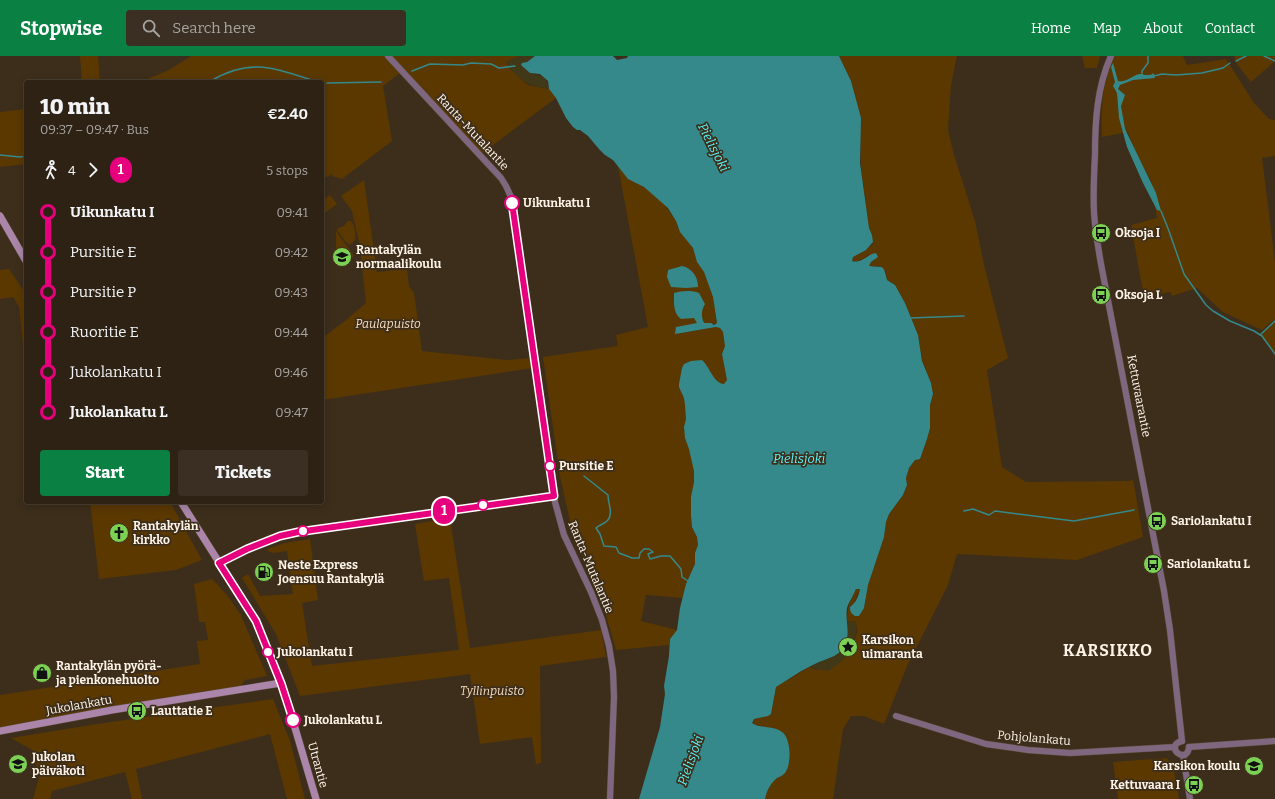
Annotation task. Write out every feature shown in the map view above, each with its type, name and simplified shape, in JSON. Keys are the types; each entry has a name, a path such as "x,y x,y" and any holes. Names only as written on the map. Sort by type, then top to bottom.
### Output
{"main road":[{"path":"0,216 24,258"},
{"name":"Utrantie","path":"182,504 256,621 281,683 298,735 316,799"},
{"name":"Jukolankatu","path":"0,731 112,710 281,683"}],"street":[{"name":"Ranta-Mutalantie","path":"388,56 501,178 511,197 555,502 564,535 591,592 602,620 609,646 613,672 614,697 610,799"},
{"name":"Kettuvaarantie","path":"1111,56 1100,88 1096,117 1094,222 1164,591 1181,721 1182,741"},
{"name":"Pohjolankatu","path":"896,716 986,744 1028,750 1070,753 1175,748"},
{"path":"1183,755 1177,753 1175,748 1178,742 1182,741 1187,743 1189,747"},
{"path":"1189,747 1275,741"},
{"path":"1183,755 1188,752 1189,747"},
{"path":"1183,755 1190,799"}],"green space":[{"path":"80,56 98,56 100,80 82,80"},
{"path":"191,56 520,56 506,62 510,69 528,85 549,89 556,98 481,154 404,70 383,86 392,141 342,179 332,176 333,174 324,178 324,80 145,80 169,70"},
{"path":"839,56 957,56 951,85 948,130 954,155 975,221 985,269 1008,358 987,370 1002,467 1026,482 1130,481 1133,479 1143,537 1077,560 957,554 948,585 907,666 884,724 864,716 851,716 843,729 833,799 765,799 767,789 772,782 786,772 790,758 779,730 758,726 752,723 754,719 771,714 776,687 809,667 817,670 853,645 857,632 856,622 847,621 849,604 856,589 860,589 853,605 850,607 864,608 868,585 884,537 886,522 889,514 903,495 907,485 906,478 909,468 915,460 920,459 930,428 930,405 933,394 931,383 922,360 918,335 905,303 895,285 887,280 886,272 880,266 869,266 871,262 875,260 869,255 859,261 852,261 853,257 873,244 872,235 869,228 861,167 861,121 851,81"},
{"path":"1082,56 1100,56 1097,68 1085,68"},
{"path":"1115,56 1183,56 1187,65 1226,59 1254,103 1269,119 1275,120 1275,156 1262,158 1275,262 1275,319 1262,330 1223,312 1197,288 1172,296 1170,292 1144,297 1131,225 1157,218 1151,181 1134,149 1128,132 1102,137 1103,95 1107,76"},
{"path":"1234,56 1275,56 1275,61 1251,82 1237,64"},
{"path":"24,109 24,164 0,167 0,112"},
{"path":"618,166 628,179 644,187 665,205 676,221 678,228 693,248 697,262 704,272 713,297 717,323 675,334 716,327 720,328 723,332 725,346 722,354 729,384 691,497 692,527 697,537 698,545 695,553 695,564 686,584 683,598 646,595 641,621 677,630 670,639 669,645 616,650 598,587 572,530 560,476 543,357 618,346 616,335 648,327"},
{"name":"Paulapuisto","path":"364,180 377,272 407,269 409,286 414,293 422,351 507,360 531,358 533,368 324,400 324,337 366,303 360,246 352,211 341,196"},
{"path":"330,195 337,204 324,214 324,199"},
{"path":"348,221 351,221 355,232 355,240 350,245 337,230 338,228 344,226"},
{"path":"336,231 354,256 347,261 336,249"},
{"path":"9,269 24,291 24,354 19,307 13,297 0,299 0,270"},
{"path":"1275,321 1275,354 1260,335"},
{"path":"90,504 171,504 202,560 176,570 99,579"},
{"name":"Tyllinpuisto","path":"450,518 470,648 601,630 606,657 540,666 541,763 536,764 532,737 480,744 470,674 300,696 276,634 242,578 248,574 260,596 293,594 287,551 274,553 268,551 267,549 285,543 310,539 318,600 302,603 312,666 459,650 449,578 424,581 415,524"},
{"path":"212,579 227,595 241,615 267,676 245,680 240,687 0,729 0,695 200,664 197,641 208,640 205,622 199,622 194,584"},
{"path":"273,699 290,741 305,799 287,799 270,734 136,769 142,799 132,799 125,772 52,791 50,799 33,799 39,778 34,751 11,738 97,724"},
{"path":"1166,758 1173,764 1179,799 1118,799 1113,762"}],"sand":[{"path":"520,56 535,56 527,62 522,63 530,73 543,77 548,84 549,89 529,84 515,74 506,62"},
{"name":"Karsikon uimaranta","path":"847,621 856,622 856,631 853,645 846,657 828,671 809,667 834,656 841,651"}],"water":[{"name":"Pielisjoki","path":"535,56 613,56 617,60 627,58 628,56 839,56 851,81 861,118 860,163 869,228 873,242 866,250 853,257 852,261 856,262 862,260 876,253 878,257 871,262 869,266 882,267 884,269 887,280 895,285 905,303 918,335 922,361 931,383 933,394 930,405 930,428 920,459 915,460 909,468 906,478 907,485 903,495 889,514 886,522 884,537 868,585 864,608 859,616 855,616 850,610 850,607 857,599 860,589 856,589 848,606 848,634 844,647 834,656 807,668 776,687 771,714 754,719 752,723 782,732 785,735 789,745 790,758 787,769 785,773 777,778 771,785 765,799 639,799 660,727 665,694 664,686 670,639 677,630 680,608 686,584 695,564 695,553 698,545 697,537 692,527 691,516 691,497 694,482 694,471 685,438 685,405 684,398 679,387 682,368 684,364 691,361 702,360 714,378 720,383 724,384 727,380 722,354 725,346 723,332 720,328 716,327 675,334 676,327 697,323 694,318 681,319 678,317 674,308 674,293 693,291 699,293 705,304 702,314 704,323 711,323 714,325 717,323 713,297 704,272 697,262 693,248 680,232 676,221 668,208 644,187 628,179 613,160 605,155 588,136 573,127 549,89 548,81 540,74 530,73 521,65"},
{"path":"1113,63 1118,81 1124,81 1141,74 1153,74 1155,78 1133,80 1120,85 1118,89 1125,95 1121,106 1125,129 1156,193 1161,211 1157,210 1127,147 1119,118 1117,93 1113,86 1115,82 1111,67"},
{"path":"682,266 689,269 694,274 698,287 671,287 667,277 668,270"}],"waterway":[{"path":"1142,73 1148,63 1148,56"},
{"path":"1236,61 1246,56"},
{"path":"1264,56 1275,61"},
{"path":"1153,74 1154,76 1162,74 1176,75 1202,73 1223,68 1230,63"},
{"path":"412,71 430,64 491,64 499,68 515,66"},
{"path":"213,80 238,69 251,67 276,69 312,80"},
{"path":"327,83 381,82"},
{"path":"0,155 24,156"},
{"path":"1161,211 1184,274 1206,305 1230,321 1262,336 1275,354"},
{"path":"910,318 964,316"},
{"path":"1260,335 1275,321"},
{"path":"584,476 608,495 610,512 609,518 606,522 596,528 600,534 604,546 616,547 619,553 632,558 639,558 640,553 644,549 649,549 653,552 648,554 650,559 661,556 670,556 681,569 682,577 688,581"},
{"path":"964,511 973,509 989,515 995,511 1074,521 1134,510"}],"bus line":[{"name":"1","path":"293,720 281,683 256,621 227,573 219,563 247,549 280,536 298,532 554,496 512,203"}],"place":[{"name":"Uikunkatu I","path":"512,203"},
{"name":"Oksoja I","path":"1101,233"},
{"name":"Rantakylän normaalikoulu","path":"342,257"},
{"name":"Oksoja L","path":"1101,295"},
{"name":"Pursitie E","path":"550,466"},
{"name":"Sariolankatu I","path":"1157,521"},
{"name":"Rantakylän kirkko","path":"119,533"},
{"name":"Sariolankatu L","path":"1153,564"},
{"name":"Neste Express Joensuu Rantakylä","path":"264,572"},
{"name":"Karsikon uimaranta","path":"848,647"},
{"name":"Jukolankatu I","path":"268,652"},
{"name":"Rantakylän pyörä- ja pienkonehuolto","path":"42,673"},
{"name":"Lauttatie E","path":"137,711"},
{"name":"Jukolankatu L","path":"293,720"},
{"name":"Jukolan päiväkoti","path":"18,764"},
{"name":"Karsikon koulu","path":"1254,766"},
{"name":"Kettuvaara I","path":"1194,785"}],"district":[{"name":"KARSIKKO","path":"1108,650"}]}
